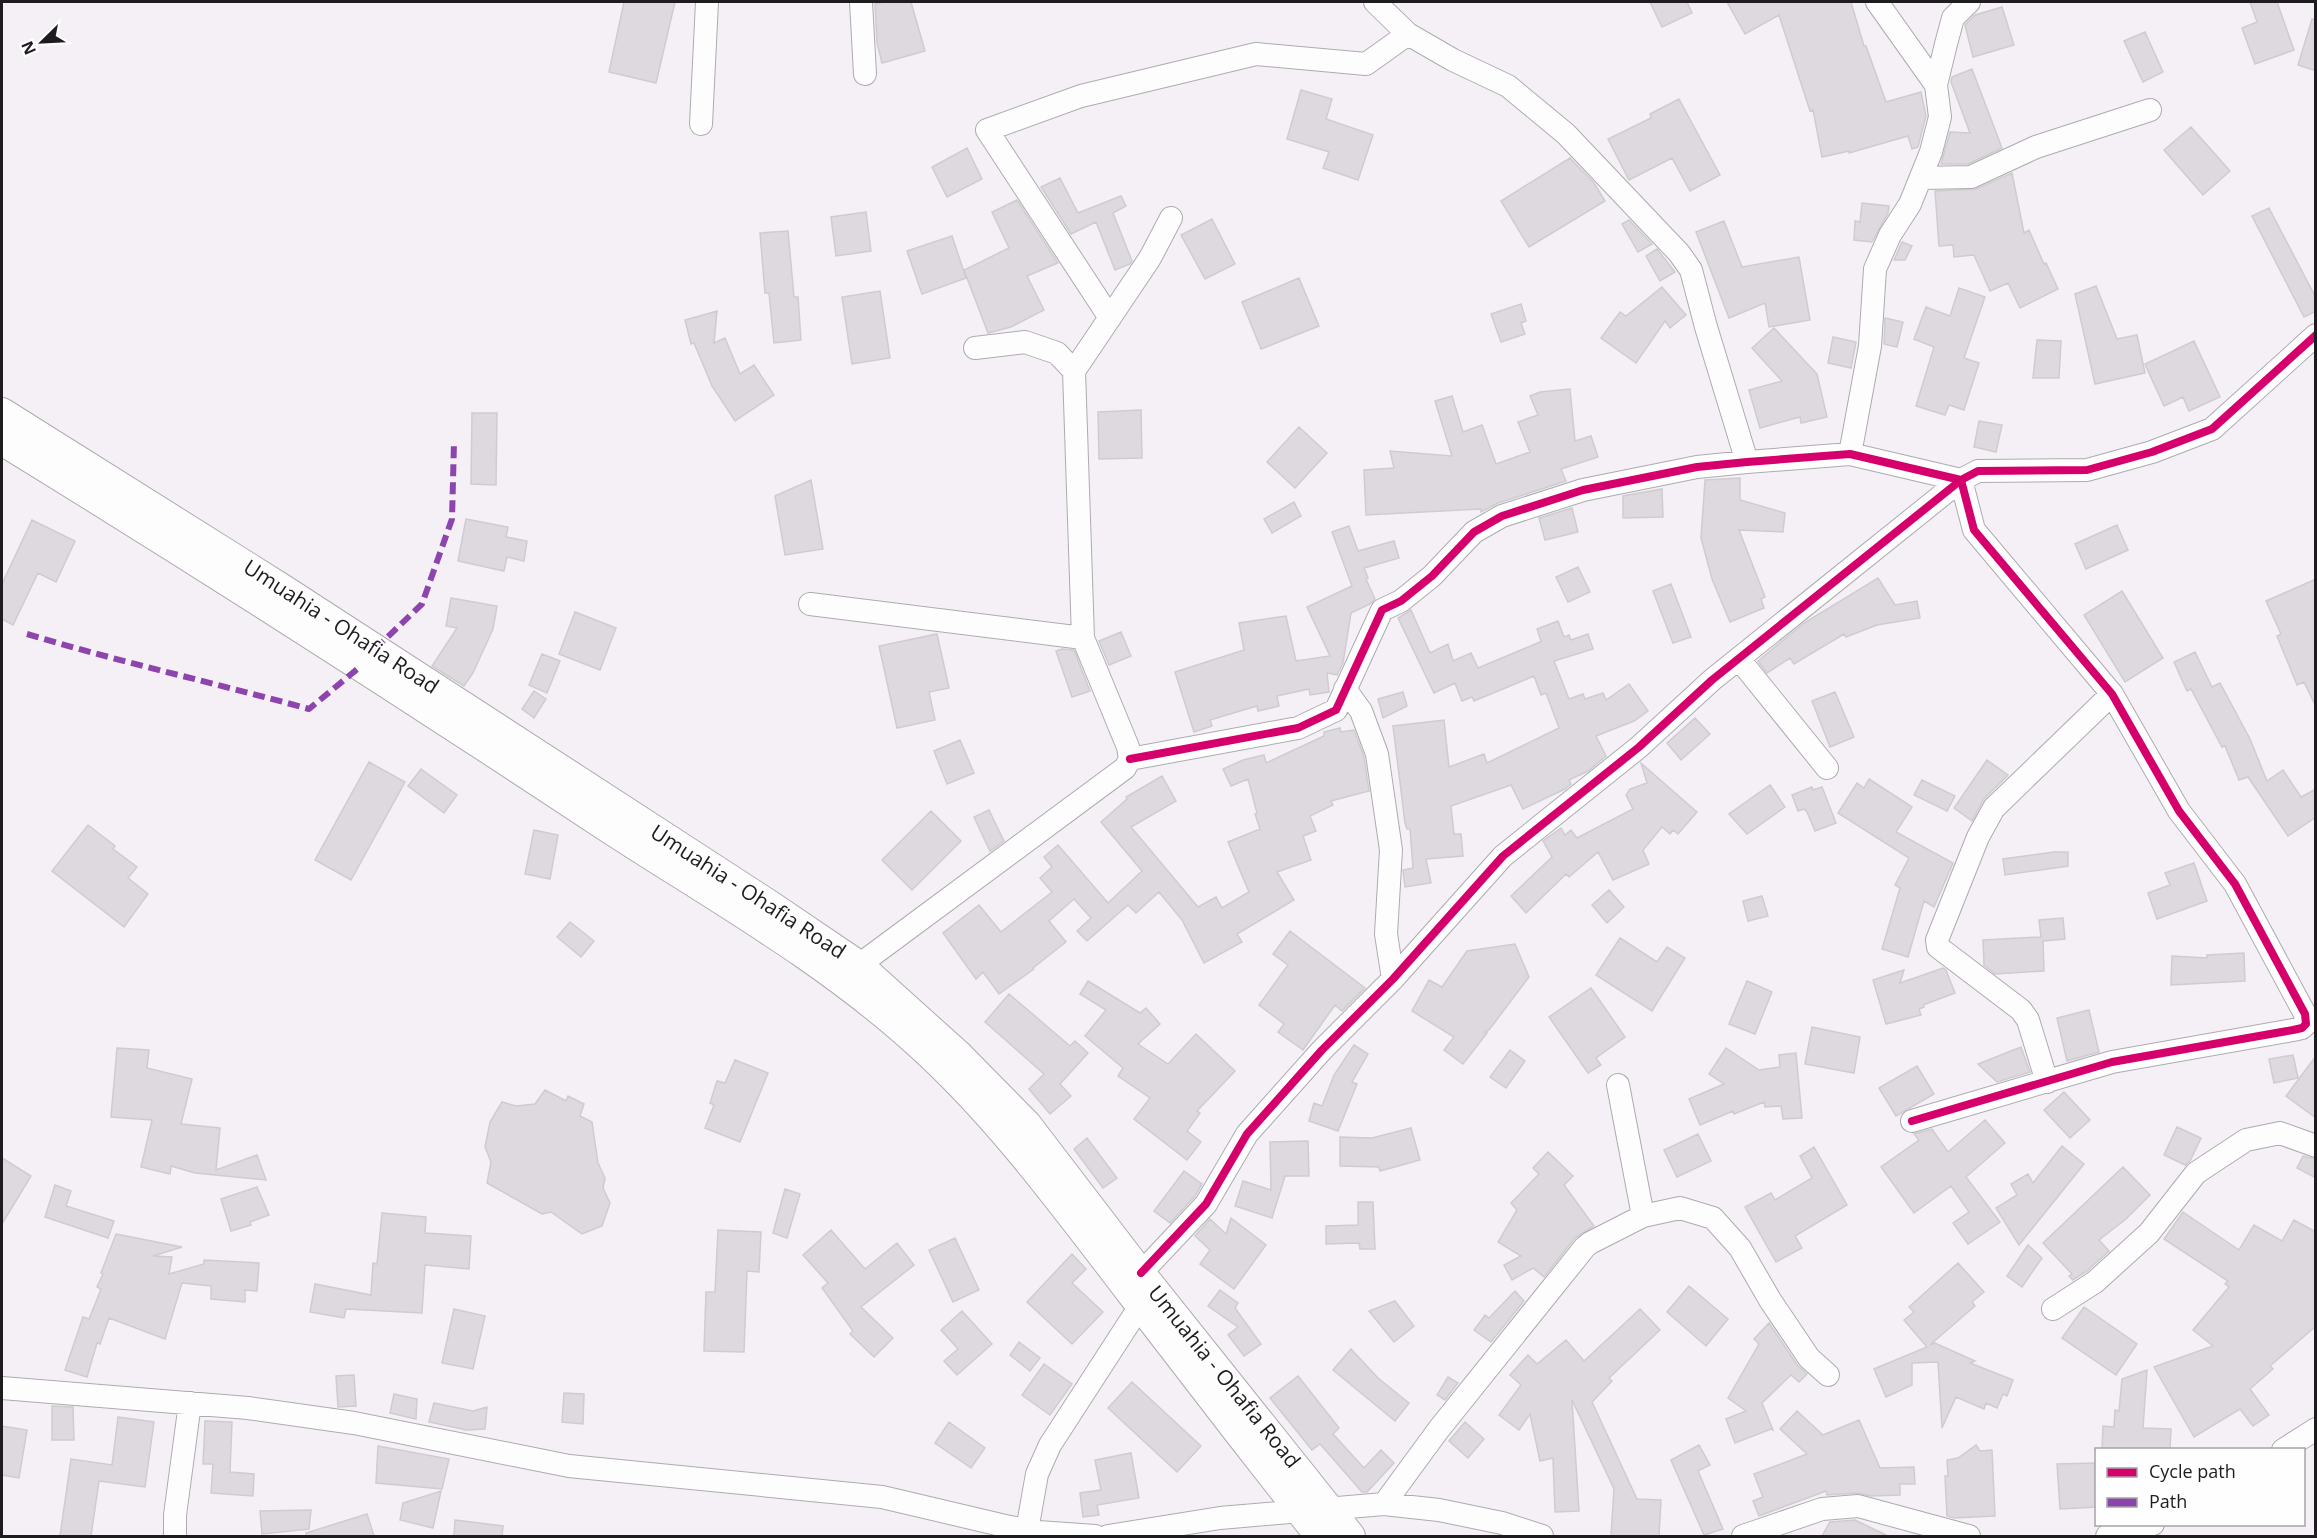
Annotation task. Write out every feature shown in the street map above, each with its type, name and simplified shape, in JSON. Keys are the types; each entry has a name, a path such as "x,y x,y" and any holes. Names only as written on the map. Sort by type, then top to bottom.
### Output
{"main road":[{"name":"Umuahia - Ohafia Road","path":"2,412 282,588 763,914 917,1043 972,1096 1042,1177 1318,1536"},
{"name":"Umuahia - Ohafia Road","path":"2,441 763,914 859,966 959,1055 1027,1124 1142,1274 1351,1536"}],"street":[{"path":"701,124 707,2"},
{"path":"861,2 865,74"},
{"path":"1375,2 1408,34 1453,60 1508,86 1566,134 1679,253 1691,270 1747,462"},
{"path":"1877,2 1935,86"},
{"path":"1850,454 1870,346 1875,268 1890,235 1910,204 1931,152 1940,117 1935,86 1953,18 1969,2"},
{"path":"1110,318 987,130 1081,96 1256,54 1366,64 1408,34"},
{"path":"1921,178 1971,177 2036,147 2150,110"},
{"path":"859,966 1125,768 1130,759 1128,747 1083,638 1074,371 1150,258 1171,218"},
{"path":"1142,1274 1206,1204 1247,1134 1322,1050 1393,979 1503,856 1639,747 1739,658 1961,480 1978,471 2087,470 2152,452 2212,429 2316,334"},
{"path":"975,348 1025,342 1057,352 1074,371"},
{"path":"1130,759 1298,728 1336,710 1382,610 1401,601 1432,576 1474,532 1502,516 1583,490 1696,467 1747,462 1850,454 1961,480"},
{"path":"1912,1120 2112,1062 2293,1030 2302,1028 2306,1023 2305,1014 2235,884 2179,811 2112,694 1974,530 1961,480"},
{"path":"810,604 1083,638"},
{"path":"1739,658 1827,768"},
{"path":"1345,689 1361,711 1377,754 1391,850 1386,934 1393,979"},
{"path":"2047,1082 2028,1020 2021,1010 1938,947 1937,940 1978,837 1994,808 2112,694"},
{"path":"2293,1030 2316,1035"},
{"path":"1618,1084 1643,1216"},
{"path":"2053,1309 2095,1282 2149,1233 2196,1173 2246,1140 2280,1133 2316,1146"},
{"path":"1384,1504 1439,1430 1585,1248 1590,1243 1643,1216 1680,1208 1713,1218 1740,1248 1770,1300 1809,1358 1828,1375"},
{"path":"1034,1534 1037,1474 1050,1445 1140,1306"},
{"path":"2,1388 248,1408 354,1423 569,1466 882,1497 1034,1534 1095,1536"},
{"path":"175,1536 175,1515 190,1403"},
{"path":"2285,1448 2316,1429"},
{"path":"1108,1536 1220,1518 1384,1504 1439,1510 1502,1523 1542,1536"},
{"path":"1743,1536 1822,1509 1858,1506 1969,1536"},
{"path":"2107,1536 2119,1535 2147,1526"}],"building":[{"path":"624,2 675,2 656,83 609,72"},
{"path":"911,2 925,51 882,63 877,43 875,4"},
{"path":"1650,2 1687,2 1692,13 1662,27"},
{"path":"1727,2 1851,2 1864,46 1866,46 1886,102 1921,92 1926,116 1918,147 1912,149 1908,136 1849,153 1849,151 1822,157 1813,110 1810,111 1779,15 1745,34"},
{"path":"2250,2 2277,2 2294,50 2255,64 2242,28 2257,22"},
{"path":"2002,7 2014,45 1973,57 1965,25 1975,15"},
{"path":"2312,19 2316,20 2316,71 2298,65"},
{"path":"2145,32 2163,72 2143,82 2124,41"},
{"path":"1972,69 2002,148 1968,164 1941,164 1950,132 1970,133 1951,82 1952,77"},
{"path":"1301,90 1332,99 1326,119 1373,135 1358,180 1323,168 1329,152 1287,139"},
{"path":"1679,99 1720,175 1690,191 1672,158 1629,180 1608,139 1651,118 1650,114"},
{"path":"2191,127 2230,171 2203,195 2164,150"},
{"path":"967,148 982,179 947,197 932,167"},
{"path":"1570,158 1594,183 1605,201 1529,247 1501,201"},
{"path":"2012,173 2024,233 2029,230 2058,289 2020,308 2008,283 1990,291 1974,255 1954,257 1953,245 1939,246 1935,191 1976,189"},
{"path":"1060,178 1078,213 1121,196 1126,206 1113,213 1132,261 1130,264 1115,270 1096,222 1071,234 1041,187"},
{"path":"1017,200 1058,263 1027,276 1044,310 1011,327 988,333 964,270 1009,248 992,212"},
{"path":"1862,203 1889,206 1888,213 1872,242 1854,240 1855,221 1860,222"},
{"path":"2269,208 2316,298 2316,311 2304,317 2252,216"},
{"path":"866,212 871,251 836,256 831,217"},
{"path":"1212,219 1235,264 1205,279 1181,235"},
{"path":"1629,220 1652,244 1638,252 1622,224"},
{"path":"1724,221 1742,267 1799,257 1810,320 1769,327 1765,303 1729,318 1696,232"},
{"path":"788,231 794,297 798,297 801,340 774,343 769,293 765,293 760,233"},
{"path":"952,236 966,278 922,294 907,251"},
{"path":"1902,242 1912,246 1905,260 1894,260"},
{"path":"1657,249 1675,272 1660,281 1646,256"},
{"path":"1299,278 1319,326 1261,349 1242,302"},
{"path":"2096,286 2117,339 2137,335 2145,373 2095,384 2075,294"},
{"path":"1662,287 1686,315 1670,328 1665,321 1636,363 1601,338 1620,312 1626,316"},
{"path":"1959,288 1985,297 1964,358 1979,363 1964,410 1949,405 1945,415 1916,406 1934,347 1914,339 1926,307 1950,316"},
{"path":"880,291 890,358 852,364 842,297"},
{"path":"1521,304 1526,321 1521,323 1525,334 1501,342 1491,314"},
{"path":"717,311 714,343 725,338 740,374 754,365 774,395 735,421 712,386 694,343 691,344 685,320"},
{"path":"1885,318 1903,322 1897,347 1884,344"},
{"path":"1774,328 1817,374 1827,417 1801,423 1800,417 1760,428 1749,390 1782,381 1752,348"},
{"path":"1833,337 1856,342 1851,368 1828,363"},
{"path":"2037,340 2061,341 2059,378 2033,378"},
{"path":"2194,341 2220,397 2189,411 2183,397 2164,406 2145,364"},
{"path":"1570,389 1575,441 1591,436 1598,457 1561,469 1566,481 1498,503 1481,512 1481,509 1366,515 1364,470 1394,468 1390,451 1452,456 1435,401 1452,396 1463,432 1482,425 1496,464 1530,452 1518,422 1538,415 1530,396 1540,392"},
{"path":"1141,410 1142,458 1099,459 1098,412"},
{"path":"472,413 497,413 496,485 471,484"},
{"path":"1979,421 2002,425 1996,452 1974,447"},
{"path":"1299,427 1327,453 1295,488 1267,462"},
{"path":"1740,478 1740,500 1785,513 1783,532 1739,530 1765,597 1761,599 1764,608 1730,622 1712,579 1701,538 1705,480"},
{"path":"811,480 823,549 785,555 775,496"},
{"path":"1662,489 1663,517 1623,518 1623,496"},
{"path":"1294,502 1301,516 1272,533 1264,519"},
{"path":"1572,508 1578,532 1545,540 1539,518"},
{"path":"466,519 508,527 506,537 527,541 524,561 507,557 504,571 458,561"},
{"path":"32,520 75,541 56,582 38,573 13,625 2,619 2,584"},
{"path":"2117,525 2128,550 2086,569 2075,544"},
{"path":"1349,526 1358,551 1394,541 1399,558 1364,568 1375,599 1351,613 1343,663 1337,675 1327,673 1329,692 1310,695 1309,689 1277,696 1279,706 1258,711 1257,706 1210,720 1212,726 1194,732 1175,672 1244,650 1239,623 1286,616 1296,661 1330,656 1307,607 1352,586 1332,532"},
{"path":"1578,567 1590,592 1568,602 1556,577"},
{"path":"1878,578 1895,605 1917,601 1920,618 1877,625 1846,637 1844,634 1794,664 1790,658 1767,673 1758,661 1804,623"},
{"path":"2316,579 2316,707 2304,682 2297,685 2277,636 2281,634 2266,601"},
{"path":"1671,584 1691,637 1673,643 1653,591"},
{"path":"2122,591 2163,658 2125,682 2084,615"},
{"path":"451,598 497,606 493,629 473,673 464,686 432,666 457,628 446,626"},
{"path":"1411,610 1430,653 1448,644 1453,661 1471,653 1478,668 1540,642 1537,629 1558,621 1564,637 1569,635 1571,640 1588,634 1593,649 1554,661 1569,699 1583,694 1585,699 1603,693 1606,700 1629,684 1648,711 1634,721 1596,736 1606,756 1588,771 1569,780 1571,784 1565,789 1523,809 1511,785 1451,806 1454,834 1461,834 1463,856 1426,859 1431,883 1405,887 1403,870 1413,868 1410,829 1407,829 1405,823 1393,726 1444,720 1449,767 1484,754 1487,763 1559,728 1546,693 1541,695 1534,676 1474,701 1472,697 1462,701 1455,683 1434,693 1398,618"},
{"path":"575,612 616,628 600,670 559,654"},
{"path":"1121,632 1131,656 1109,665 1099,641"},
{"path":"937,634 949,688 929,692 935,720 897,728 879,646"},
{"path":"1074,650 1090,691 1072,697 1056,651"},
{"path":"2195,652 2212,687 2220,683 2250,739 2267,781 2283,770 2301,797 2316,789 2316,817 2288,836 2248,777 2239,780 2225,746 2222,747 2191,689 2187,691 2174,662"},
{"path":"542,654 560,661 547,693 529,685"},
{"path":"534,691 546,699 534,718 522,709"},
{"path":"1403,692 1407,706 1383,718 1378,699"},
{"path":"1835,692 1854,737 1830,747 1812,701"},
{"path":"1695,718 1710,734 1681,760 1667,743"},
{"path":"1340,728 1341,732 1354,730 1364,757 1369,791 1331,801 1333,805 1310,816 1316,831 1303,836 1311,860 1277,872 1294,900 1237,934 1242,942 1204,963 1182,920 1159,892 1136,913 1128,905 1087,941 1077,931 1091,918 1074,899 1049,921 1066,942 999,994 983,972 976,979 943,933 979,905 1001,932 1052,892 1040,878 1052,867 1044,857 1058,845 1108,903 1142,871 1101,822 1127,799 1126,797 1162,776 1176,801 1131,827 1198,907 1216,897 1222,908 1249,892 1228,842 1260,829 1248,779 1231,786 1223,769 1243,760 1264,755 1266,763 1324,736 1324,732"},
{"path":"960,740 974,773 947,784 934,751"},
{"path":"1987,760 2008,775 1984,799 1972,821 1954,808"},
{"path":"369,762 405,782 351,880 315,860"},
{"path":"1641,763 1697,812 1678,834 1673,830 1670,834 1662,827 1643,850 1649,864 1613,880 1598,852 1569,877 1566,874 1526,913 1511,896 1552,857 1543,841 1561,828 1565,835 1571,830 1577,838 1633,809 1626,795 1630,789 1647,783"},
{"path":"421,769 457,795 444,813 408,786"},
{"path":"1869,779 1912,807 1896,832 1953,863 1934,907 1924,901 1908,957 1882,949 1900,888 1895,885 1909,858 1838,813 1857,783 1864,788"},
{"path":"1922,780 1955,796 1947,811 1914,795"},
{"path":"1770,785 1785,807 1747,834 1729,814"},
{"path":"1812,787 1813,790 1822,787 1836,823 1815,831 1807,812 1804,809 1798,811 1792,795"},
{"path":"989,810 1004,841 990,851 974,817"},
{"path":"931,811 961,841 912,890 882,860"},
{"path":"88,825 115,846 113,849 137,867 128,878 148,894 124,927 52,871"},
{"path":"534,830 558,835 550,879 525,874"},
{"path":"2068,852 2068,866 2005,875 2003,859"},
{"path":"2194,863 2207,901 2157,919 2148,893 2170,885 2165,873"},
{"path":"1609,890 1624,907 1607,923 1592,905"},
{"path":"1762,896 1768,916 1748,921 1743,901"},
{"path":"2063,918 2065,939 2043,941 2044,971 1995,974 1984,965 1983,940 2041,937 2039,920"},
{"path":"570,922 594,941 581,957 557,937"},
{"path":"1290,931 1365,988 1342,1011 1335,1005 1303,1050 1278,1032 1284,1024 1259,1005 1288,965 1273,954"},
{"path":"1620,938 1657,962 1667,947 1685,958 1652,1011 1596,975"},
{"path":"1515,944 1529,977 1489,1030 1485,1032 1487,1033 1463,1064 1444,1050 1454,1037 1412,1011 1429,980 1442,987 1467,951"},
{"path":"2244,953 2245,981 2171,985 2172,956 2207,958 2207,955"},
{"path":"1943,968 1946,970 1955,993 1923,1005 1924,1007 1919,1009 1921,1015 1886,1024 1873,980 1904,970 1900,983"},
{"path":"1088,981 1140,1013 1146,1008 1160,1024 1138,1044 1168,1064 1196,1034 1235,1071 1197,1111 1200,1113 1187,1131 1201,1142 1187,1160 1134,1119 1150,1098 1118,1076 1123,1068 1085,1036 1106,1010 1080,994"},
{"path":"1747,981 1772,992 1755,1034 1729,1024"},
{"path":"1591,988 1625,1037 1596,1058 1601,1065 1588,1073 1549,1017"},
{"path":"1009,994 1070,1046 1075,1041 1088,1053 1060,1084 1071,1096 1050,1114 1029,1089 1044,1074 985,1022"},
{"path":"2089,1010 2099,1052 2067,1061 2057,1018"},
{"path":"1812,1027 1860,1037 1854,1073 1805,1064"},
{"path":"1354,1045 1368,1054 1352,1082 1357,1084 1338,1131 1309,1121 1314,1103 1322,1106 1334,1075"},
{"path":"2021,1047 2030,1072 1997,1082 1978,1064"},
{"path":"117,1048 149,1050 147,1068 192,1079 181,1124 220,1128 216,1170 257,1155 266,1180 195,1173 171,1166 170,1174 141,1167 152,1120 111,1117"},
{"path":"1726,1048 1759,1070 1780,1067 1779,1055 1796,1053 1802,1118 1783,1119 1781,1106 1765,1107 1764,1102 1734,1114 1733,1111 1700,1125 1689,1099 1724,1084 1709,1074"},
{"path":"1510,1050 1525,1061 1506,1088 1490,1077"},
{"path":"2293,1055 2298,1078 2274,1083 2269,1059"},
{"path":"2316,1056 2316,1118 2286,1096"},
{"path":"735,1060 768,1073 740,1142 705,1128 714,1105 710,1103 717,1081 725,1083"},
{"path":"1917,1066 1934,1094 1896,1116 1879,1088"},
{"path":"545,1090 566,1101 568,1096 584,1104 580,1116 592,1122 598,1163 605,1178 603,1188 610,1203 602,1226 582,1234 551,1212 542,1214 487,1183 491,1162 485,1147 490,1122 502,1102 516,1106 535,1104"},
{"path":"2064,1092 2090,1120 2070,1138 2044,1110"},
{"path":"1985,1120 2005,1143 1966,1177 2000,1222 1968,1244 1953,1223 1969,1212 1951,1186 1914,1213 1881,1167 1919,1140 1914,1134 1932,1129 1948,1152"},
{"path":"2177,1127 2201,1138 2190,1161 2185,1165 2164,1155"},
{"path":"1411,1128 1420,1160 1380,1171 1379,1167 1340,1166 1340,1137 1372,1138"},
{"path":"1698,1134 1711,1161 1677,1177 1664,1150"},
{"path":"1087,1138 1117,1178 1103,1188 1074,1149"},
{"path":"1308,1141 1309,1176 1285,1176 1272,1218 1235,1206 1243,1181 1271,1190 1270,1142"},
{"path":"2062,1146 2084,1164 2019,1245 1996,1208 2017,1195 2011,1184 2028,1174 2033,1183"},
{"path":"1814,1147 1847,1205 1795,1236 1802,1248 1776,1262 1745,1207 1771,1193 1775,1200 1812,1178 1800,1156"},
{"path":"1548,1152 1573,1176 1564,1185 1594,1226 1575,1238 1544,1277 1533,1268 1512,1280 1504,1265 1521,1256 1498,1242 1517,1210 1511,1203 1539,1174 1533,1168"},
{"path":"2303,1156 2316,1159 2316,1178 2297,1168"},
{"path":"2,1158 31,1176 2,1224"},
{"path":"2123,1167 2150,1195 2126,1219 2099,1240 2109,1251 2073,1280 2069,1276 2072,1274 2043,1243"},
{"path":"1184,1171 1202,1184 1195,1196 1170,1223 1154,1211"},
{"path":"55,1185 71,1191 66,1206 114,1221 108,1238 45,1217"},
{"path":"257,1187 269,1215 250,1222 251,1225 231,1231 221,1199"},
{"path":"785,1189 800,1194 787,1238 773,1233"},
{"path":"1358,1202 1373,1202 1375,1249 1360,1249 1359,1243 1326,1244 1326,1226 1358,1225"},
{"path":"2183,1212 2239,1250 2254,1225 2282,1241 2294,1220 2316,1232 2316,1326 2270,1366 2273,1369 2250,1389 2269,1415 2253,1426 2240,1409 2194,1437 2154,1367 2213,1346 2193,1330 2229,1287 2225,1284 2228,1281 2164,1239"},
{"path":"382,1213 426,1217 425,1233 471,1236 469,1269 425,1265 422,1313 346,1309 344,1318 310,1312 315,1284 371,1295 373,1263 377,1264"},
{"path":"1231,1218 1266,1245 1234,1289 1200,1264 1210,1250 1195,1236 1210,1219 1226,1234"},
{"path":"718,1230 761,1232 759,1272 747,1271 744,1352 704,1351 706,1292 715,1292"},
{"path":"831,1230 865,1269 897,1243 914,1265 861,1307 893,1338 874,1357 850,1334 853,1331 822,1288 828,1283 803,1255"},
{"path":"116,1234 182,1247 153,1256 172,1257 169,1274 204,1264 204,1260 259,1263 257,1291 245,1290 245,1302 211,1299 211,1286 182,1283 165,1339 109,1318 100,1344 97,1343 87,1377 65,1370 83,1317 89,1319 101,1289 97,1287"},
{"path":"955,1238 979,1290 953,1302 929,1250"},
{"path":"2028,1245 2042,1258 2022,1287 2007,1276"},
{"path":"1072,1254 1086,1269 1072,1283 1103,1312 1072,1344 1027,1302"},
{"path":"1958,1263 1984,1292 1972,1302 1975,1306 1930,1345 1935,1343 1975,1361 1970,1363 2013,1380 2007,1396 2003,1394 1997,1408 1986,1403 1984,1409 1956,1397 1942,1428 1938,1362 1912,1363 1912,1385 1886,1397 1874,1369 1927,1347 1904,1320 1914,1312 1909,1307"},
{"path":"1689,1286 1728,1319 1706,1346 1667,1312"},
{"path":"1220,1290 1238,1303 1235,1308 1261,1344 1244,1356 1228,1335 1238,1327 1208,1306"},
{"path":"1515,1291 1524,1301 1491,1342 1474,1330 1485,1315 1489,1318"},
{"path":"1395,1301 1414,1326 1394,1342 1369,1311"},
{"path":"2084,1307 2137,1344 2116,1375 2062,1338"},
{"path":"454,1309 485,1316 473,1369 442,1363"},
{"path":"1640,1309 1660,1330 1609,1378 1612,1381 1592,1402 1637,1499 1661,1500 1659,1536 1611,1536 1614,1489 1572,1400 1579,1511 1555,1512 1553,1458 1540,1461 1530,1414 1519,1430 1499,1415 1521,1385 1510,1375 1528,1355 1537,1364 1566,1340 1584,1361"},
{"path":"962,1311 992,1344 957,1375 944,1361 958,1349 941,1330"},
{"path":"1769,1323 1798,1366 1807,1374 1799,1382 1791,1375 1762,1403 1773,1430 1735,1443 1726,1419 1746,1411 1728,1398 1759,1344 1754,1339"},
{"path":"1019,1342 1040,1358 1030,1371 1010,1355"},
{"path":"1351,1349 1378,1378 1409,1403 1395,1421 1333,1370"},
{"path":"1044,1364 1072,1384 1050,1415 1022,1395"},
{"path":"2147,1370 2143,1428 2171,1429 2170,1448 2102,1448 2103,1426 2114,1427 2115,1410 2119,1411 2122,1379"},
{"path":"354,1375 356,1406 338,1407 336,1376"},
{"path":"1298,1376 1339,1428 1333,1434 1364,1468 1381,1450 1394,1463 1367,1492 1362,1492 1320,1444 1312,1450 1270,1398"},
{"path":"1448,1377 1458,1383 1445,1400 1437,1395"},
{"path":"1132,1382 1201,1446 1177,1472 1108,1408"},
{"path":"564,1393 584,1394 583,1424 562,1422"},
{"path":"394,1394 417,1399 416,1419 390,1413"},
{"path":"434,1403 473,1411 487,1407 485,1429 466,1430 429,1422"},
{"path":"52,1406 73,1407 74,1440 52,1440"},
{"path":"1797,1411 1823,1435 1859,1420 1880,1468 1914,1467 1915,1484 1900,1484 1900,1495 1871,1496 1857,1493 1827,1495 1826,1491 1759,1516 1753,1501 1763,1497 1754,1474 1807,1454 1780,1429"},
{"path":"118,1417 154,1422 145,1487 99,1481 91,1536 60,1536 71,1459 112,1465"},
{"path":"205,1421 232,1422 230,1472 254,1474 253,1496 211,1493 213,1464 203,1464"},
{"path":"949,1422 985,1448 971,1468 935,1443"},
{"path":"1465,1422 1484,1439 1468,1458 1449,1441"},
{"path":"2,1426 27,1430 19,1478 2,1475"},
{"path":"1699,1445 1710,1465 1698,1471 1723,1529 1704,1535 1671,1460"},
{"path":"1976,1445 1980,1451 1992,1450 1995,1516 1954,1518 1947,1516 1945,1476 1948,1476 1947,1460 1958,1458"},
{"path":"378,1446 449,1459 442,1489 376,1483"},
{"path":"1131,1453 1139,1498 1097,1505 1099,1515 1083,1517 1080,1493 1101,1490 1095,1460"},
{"path":"2095,1463 2095,1507 2060,1509 2057,1464"},
{"path":"441,1491 433,1528 400,1520 403,1503"},
{"path":"311,1510 309,1529 262,1534 260,1511"},
{"path":"367,1514 374,1536 306,1536 306,1533"},
{"path":"455,1520 503,1526 502,1536 454,1536"},
{"path":"1855,1520 1888,1536 1822,1536 1830,1522"}],"marked path":[{"path":"375,649 422,604 452,519 454,442"},
{"path":"27,634 309,709 361,666"}],"cycle path":[{"path":"1141,1273 1206,1204 1247,1134 1322,1050 1393,979 1503,856 1639,747 1712,680 1961,480 1978,471 2087,470 2152,452 2212,429 2316,335"},
{"path":"1130,759 1298,728 1336,710 1382,610 1401,601 1432,576 1474,532 1502,516 1583,490 1697,467 1747,462 1850,454 1961,480 1974,530 2112,694 2179,811 2235,884 2305,1014 2306,1024 2302,1028 2293,1030 2112,1062 1912,1121"}]}
